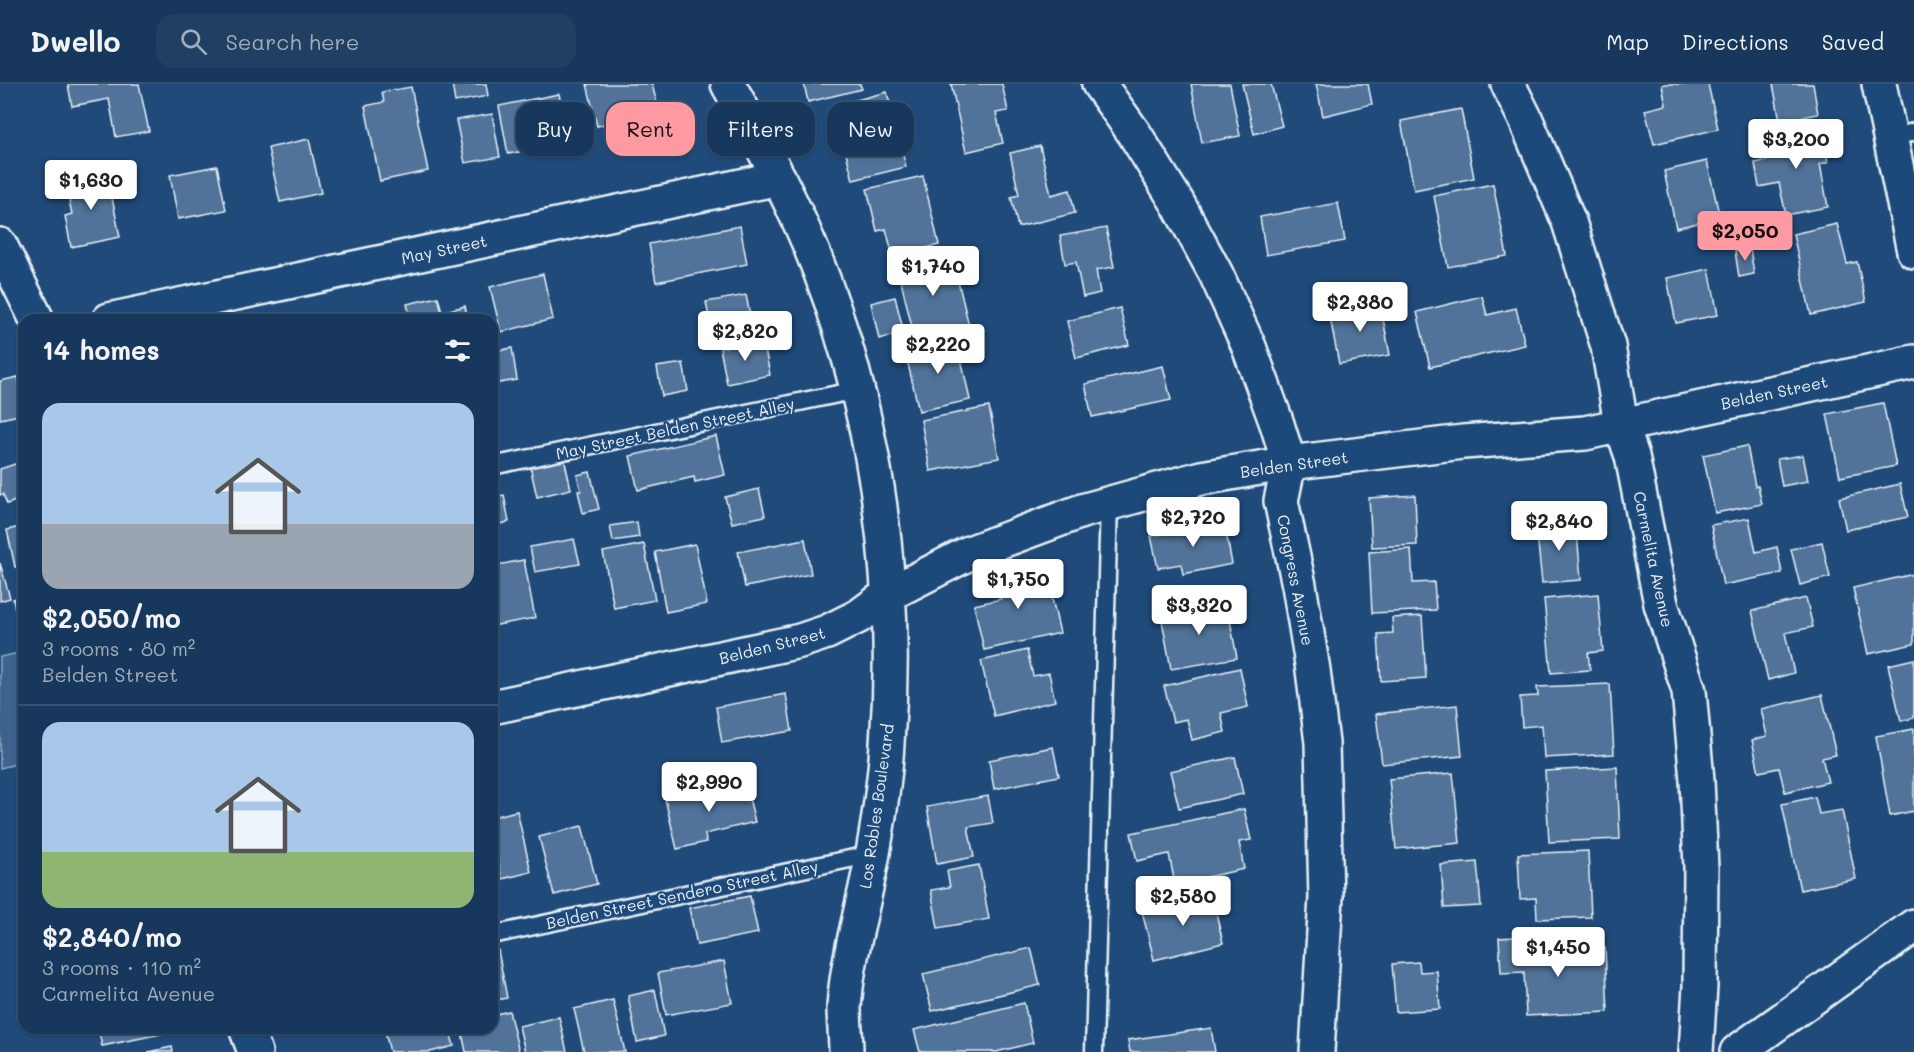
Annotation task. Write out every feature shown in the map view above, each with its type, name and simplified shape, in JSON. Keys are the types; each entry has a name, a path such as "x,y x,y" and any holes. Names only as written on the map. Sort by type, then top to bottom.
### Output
{"street":[{"name":"Los Robles Boulevard","path":"728,84 779,178 808,243 835,314 857,390 879,498 889,594 891,669 887,745 873,854 849,961 844,1009 846,1052"},
{"name":"Congress Avenue","path":"1098,84 1134,133 1177,202 1216,274 1249,347 1277,424 1288,463 1281,501 1313,670 1322,743 1326,897 1317,1052"},
{"name":"Carmelita Avenue","path":"1508,84 1525,118 1569,222 1608,346 1621,424 1632,456 1661,604 1689,692 1697,780 1701,868 1700,986 1696,1052"},
{"path":"1879,84 1902,135 1914,251"},
{"name":"May Street","path":"137,314 779,178"},
{"path":"0,245 34,314"},
{"name":"Belden Street","path":"498,706 800,641 827,632 859,616 889,594 969,554 1082,510 1200,478 1288,463 1463,442 1585,433 1914,362"},
{"path":"1737,1052 1914,926"},
{"path":"248,1034 255,1052"}],"lane":[{"name":"May Street Belden Street Alley","path":"498,465 857,390"},
{"path":"1094,1052 1109,502"},
{"name":"Belden Street Sendero Street Alley","path":"498,934 873,854"}],"shaded area":[{"path":"18,653 18,764 0,768 0,657"}],"building":[{"path":"68,84 139,84 149,131 116,137 109,99 72,106"},
{"path":"452,84 486,84 488,96 455,102"},
{"path":"587,84 652,84 656,102 606,102 606,124 597,126 594,102 591,102"},
{"path":"804,84 860,84 862,89 808,102"},
{"path":"951,84 1002,84 1008,111 996,113 1003,143 966,152"},
{"path":"1191,84 1230,84 1240,136 1202,143"},
{"path":"1242,84 1271,84 1282,126 1254,134"},
{"path":"1316,84 1368,84 1372,104 1323,116"},
{"path":"1708,84 1718,129 1654,144 1645,110 1666,105 1662,85"},
{"path":"1773,84 1813,84 1818,114 1780,121"},
{"path":"411,87 428,171 380,181 365,106 384,102 382,92"},
{"path":"887,92 890,102 849,102"},
{"path":"559,94 561,102 519,102"},
{"path":"516,103 516,152 508,154 499,106"},
{"path":"1461,109 1474,178 1414,190 1401,121"},
{"path":"492,114 500,157 465,163 456,120"},
{"path":"1821,128 1828,162 1820,164 1828,207 1786,215 1779,183 1759,187 1755,163 1769,160 1765,139"},
{"path":"309,139 321,193 280,202 268,148"},
{"path":"1040,146 1051,195 1070,190 1075,213 1018,227 1011,197 1019,195 1010,153"},
{"path":"847,156 903,156 906,167 853,180"},
{"path":"1707,161 1720,218 1676,228 1664,171"},
{"path":"217,166 226,210 178,219 170,175"},
{"path":"107,173 120,237 71,247 65,216 72,214 65,181"},
{"path":"923,176 939,245 893,256 886,229 877,231 867,189"},
{"path":"1493,184 1507,256 1448,267 1434,196"},
{"path":"1338,203 1345,241 1266,255 1260,217"},
{"path":"1837,224 1847,264 1857,262 1866,302 1811,315 1793,234"},
{"path":"740,226 747,264 656,282 649,244"},
{"path":"1106,228 1114,267 1096,270 1100,293 1083,297 1076,262 1065,264 1060,236"},
{"path":"1750,248 1754,274 1739,277 1735,251"},
{"path":"951,252 970,330 916,343 897,265"},
{"path":"1709,269 1718,315 1676,323 1667,278"},
{"path":"543,274 553,319 501,332 490,287"},
{"path":"746,295 753,331 713,338 706,302"},
{"path":"1482,296 1487,315 1516,308 1525,345 1430,367 1417,312"},
{"path":"438,297 442,312 465,306 467,314 410,314 407,304"},
{"path":"895,297 904,333 879,339 871,303"},
{"path":"1380,303 1390,355 1339,364 1329,312"},
{"path":"1120,308 1129,345 1076,358 1067,321"},
{"path":"763,339 770,375 727,384 720,348"},
{"path":"957,340 970,400 919,411 905,351"},
{"path":"512,348 517,380 498,383 498,351"},
{"path":"683,363 688,391 662,396 657,367"},
{"path":"1163,366 1171,400 1092,417 1085,384"},
{"path":"18,377 18,415 0,419 0,381"},
{"path":"1883,403 1896,466 1840,477 1827,414"},
{"path":"989,407 999,458 930,471 921,420"},
{"path":"716,436 725,475 695,482 694,477 638,490 630,456"},
{"path":"1747,446 1755,486 1758,486 1762,504 1715,513 1703,455"},
{"path":"1803,455 1808,481 1782,486 1777,459"},
{"path":"564,458 571,489 537,497 530,466"},
{"path":"18,463 18,500 7,504 3,494 0,495 0,469"},
{"path":"590,472 599,509 583,513 577,475"},
{"path":"1900,484 1908,517 1846,530 1839,498"},
{"path":"759,489 765,516 732,523 725,497"},
{"path":"504,495 509,522 498,525 498,496"},
{"path":"1415,495 1417,545 1372,547 1369,498"},
{"path":"1749,518 1756,552 1777,547 1782,573 1723,585 1711,525"},
{"path":"1576,520 1581,580 1542,583 1536,524"},
{"path":"637,522 639,537 613,541 610,526"},
{"path":"1224,522 1232,564 1183,574 1181,564 1158,568 1151,536"},
{"path":"18,527 18,566 15,567 7,530"},
{"path":"574,539 580,564 535,572 530,547"},
{"path":"805,539 811,574 745,587 738,552"},
{"path":"1822,542 1830,577 1800,585 1791,549"},
{"path":"644,544 655,600 614,608 603,552"},
{"path":"695,544 707,604 666,612 655,552"},
{"path":"1411,549 1413,583 1434,582 1436,610 1372,613 1369,552"},
{"path":"524,560 535,618 498,625 498,565"},
{"path":"0,563 10,598 0,601"},
{"path":"1044,564 1060,633 984,650 974,605 1001,599 996,575"},
{"path":"1914,574 1914,644 1868,654 1853,588"},
{"path":"1598,594 1603,651 1588,653 1590,670 1551,673 1544,599"},
{"path":"18,598 18,622 13,599"},
{"path":"1806,598 1813,627 1785,633 1794,673 1768,680 1752,611"},
{"path":"1227,604 1237,658 1171,669 1161,615"},
{"path":"1422,616 1426,678 1381,681 1378,634 1393,633 1392,618"},
{"path":"1027,650 1033,676 1049,673 1055,701 994,716 981,661"},
{"path":"1914,659 1914,718 1901,721 1888,665"},
{"path":"1240,668 1248,707 1221,713 1225,732 1192,740 1187,719 1173,722 1164,686"},
{"path":"1610,684 1614,754 1544,758 1542,725 1522,727 1520,697 1538,696 1537,687"},
{"path":"786,694 792,731 722,743 716,707"},
{"path":"1822,695 1836,755 1822,758 1828,782 1785,792 1779,768 1759,772 1752,740 1767,736 1761,709"},
{"path":"1457,705 1462,756 1382,764 1376,714"},
{"path":"1914,729 1914,811 1890,816 1876,736"},
{"path":"1053,747 1059,776 994,789 989,760"},
{"path":"1235,757 1243,794 1179,808 1170,771"},
{"path":"1617,767 1620,839 1549,842 1545,771"},
{"path":"1453,773 1460,843 1396,849 1389,779"},
{"path":"745,781 755,822 705,834 706,842 677,849 665,799"},
{"path":"988,796 993,823 968,827 974,857 937,864 927,807"},
{"path":"1815,797 1819,814 1842,810 1856,879 1800,890 1782,804"},
{"path":"1244,809 1251,840 1239,842 1244,869 1175,884 1169,854 1137,861 1131,833"},
{"path":"517,811 531,872 502,879 498,862 498,816"},
{"path":"582,826 597,884 554,895 539,837"},
{"path":"1588,851 1591,917 1537,919 1536,898 1520,899 1518,854"},
{"path":"1477,862 1481,906 1444,908 1441,865"},
{"path":"979,865 989,919 938,928 931,890 950,887 947,871"},
{"path":"1212,895 1223,943 1154,960 1142,911"},
{"path":"750,896 758,933 697,945 689,908"},
{"path":"1533,936 1534,958 1555,957 1555,950 1605,948 1608,1012 1526,1016 1524,972 1501,973 1499,938"},
{"path":"1031,948 1040,985 932,1011 923,974"},
{"path":"498,950 507,998 498,1000"},
{"path":"724,961 732,1003 666,1015 658,973"},
{"path":"1419,962 1420,972 1437,971 1440,1009 1396,1012 1392,964"},
{"path":"655,990 664,1036 637,1042 628,996"},
{"path":"613,1000 625,1052 584,1052 574,1009"},
{"path":"1024,1003 1033,1043 996,1052 920,1052 914,1030"},
{"path":"509,1011 519,1052 466,1052 462,1034 498,1034 498,1014"},
{"path":"559,1017 567,1052 525,1052 519,1026"},
{"path":"1211,1028 1215,1052 1130,1052 1128,1040"},
{"path":"99,1034 161,1034 102,1046"},
{"path":"386,1034 451,1034 454,1046 430,1052 390,1052"},
{"path":"172,1047 173,1052 148,1052"}]}
